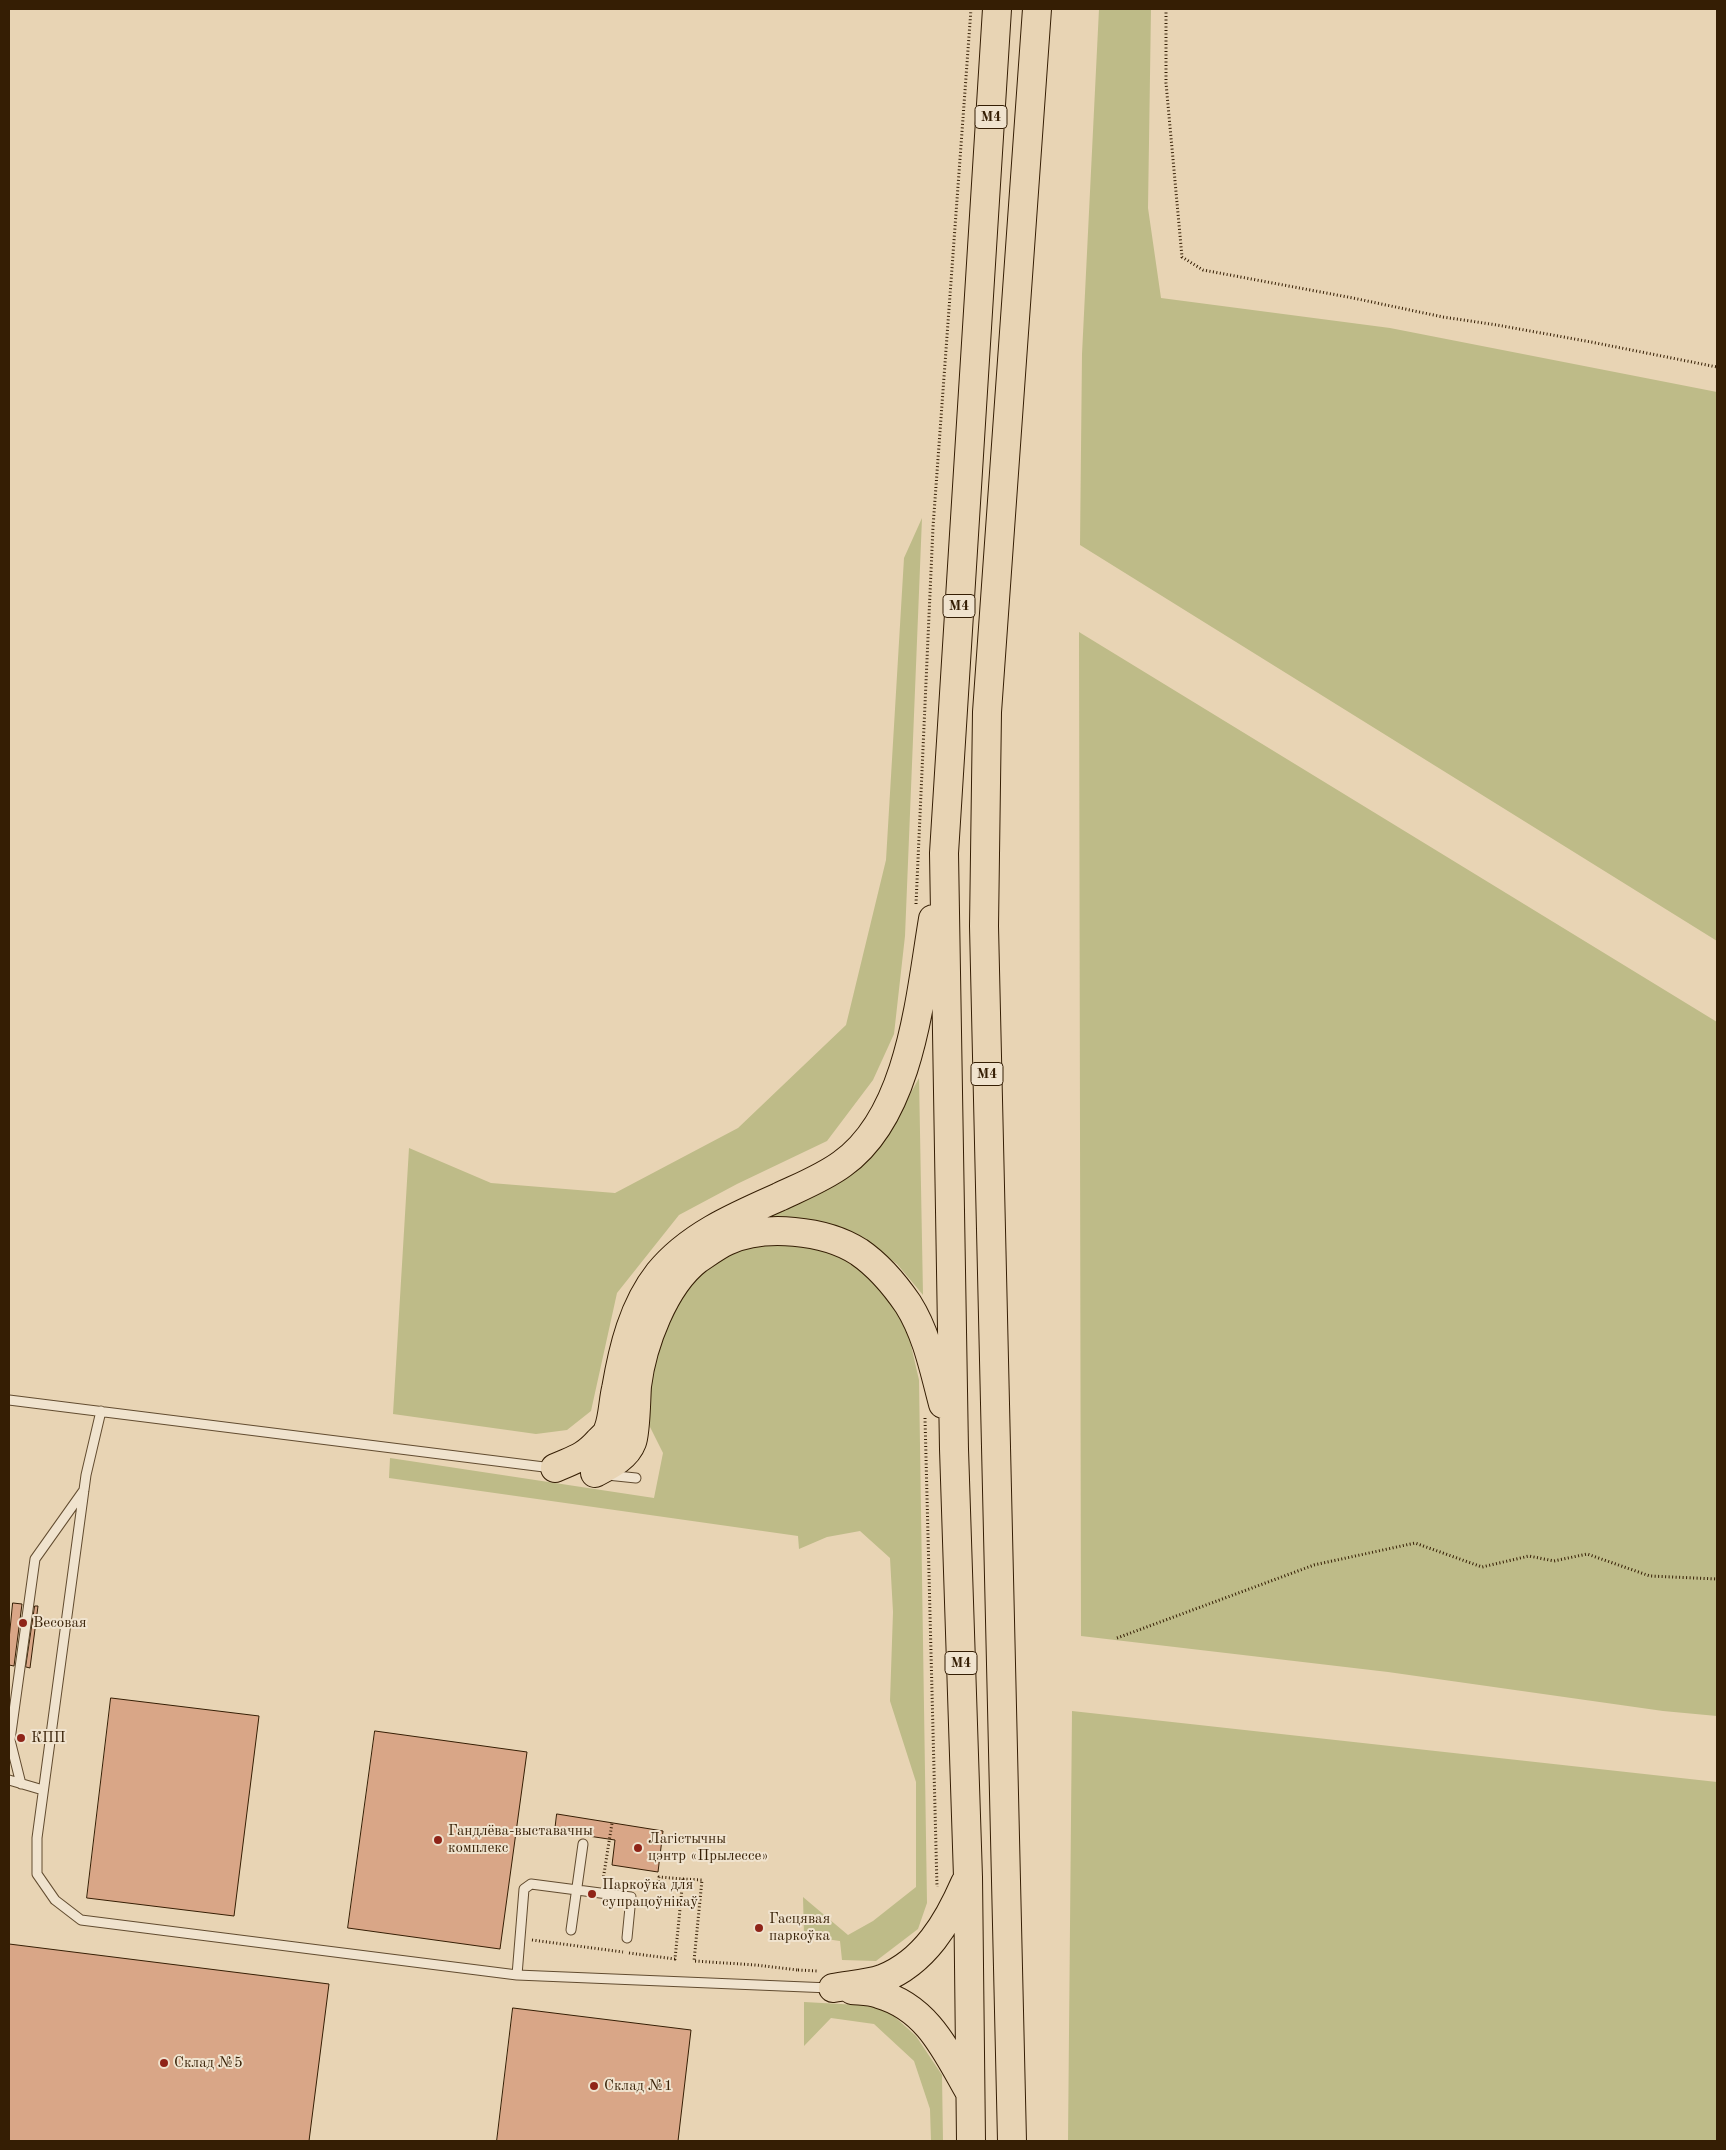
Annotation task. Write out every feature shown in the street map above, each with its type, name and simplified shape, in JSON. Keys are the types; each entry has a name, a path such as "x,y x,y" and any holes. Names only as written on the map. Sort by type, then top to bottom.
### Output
{"highway":[{"name":"М4","path":"971,2141 968,1877 954,1448 944,853 997,9"},
{"name":"М4","path":"1012,2141 984,926 987,712 1037,9"},
{"path":"577,1471 587,1455 608,1430 620,1363 630,1328 641,1300 659,1273 679,1252 703,1235 732,1218 810,1183 843,1164 866,1142 888,1107 906,1065 944,853"},
{"path":"577,1471 617,1461 632,1443 638,1382 644,1348 676,1282 697,1260 728,1241 761,1232 792,1231 824,1237 858,1252 885,1274 908,1306 927,1345 954,1448"},
{"path":"829,1980 882,1979 902,1968 930,1944 952,1913 968,1877"},
{"path":"829,1980 879,1994 899,2002 920,2015 936,2035 970,2093"}],"lane":[{"path":"9,1400 636,1478"},
{"path":"101,1412 84,1489 37,1838 37,1874 55,1900 81,1920 517,1975 829,1980"},
{"path":"21,1784 10,1740 35,1559 84,1489"},
{"path":"9,1780 43,1790"},
{"path":"571,1930 583,1844"},
{"path":"517,1975 524,1889 531,1884 631,1897 626,1938"}],"path":[{"path":"916,908 933,527 971,9"},
{"path":"1166,9 1166,83 1182,257 1203,270 1353,298 1443,318 1497,325 1582,340 1717,367"},
{"path":"925,1417 938,1894"},
{"path":"1117,1638 1314,1565 1415,1543 1482,1567 1529,1556 1554,1561 1587,1554 1650,1576 1717,1579"},
{"path":"631,1884 657,1887 659,1877 683,1879 675,1959"},
{"path":"798,1970 829,1980"}],"shaded area":[{"path":"1099,9 1151,9 1148,208 1161,298 1390,328 1717,392 1717,941 1080,545 1082,354"},
{"path":"922,518 905,936 894,1034 873,1080 827,1141 737,1184 679,1215 617,1293 591,1411 567,1430 536,1434 393,1414 409,1148 491,1183 615,1193 738,1128 846,1025 886,860 904,558"},
{"path":"1079,632 1717,1022 1717,1716 1663,1711 1388,1672 1081,1636"},
{"path":"919,1078 923,1295 897,1264 861,1238 743,1225 869,1156 890,1131"},
{"path":"804,1240 847,1255 886,1292 907,1328 919,1380 927,1903 918,1929 876,1961 842,1960 840,1941 804,1936 803,1897 848,1935 873,1921 916,1887 916,1782 890,1701 893,1612 890,1558 860,1531 827,1537 799,1549 798,1536 389,1478 390,1458 654,1498 663,1453 650,1427 650,1369 670,1312 700,1272 729,1249"},
{"path":"1072,1711 1717,1782 1717,2141 1068,2141"},
{"path":"804,2002 859,2005 886,2009 916,2036 942,2075 943,2141 931,2141 930,2109 914,2061 874,2024 831,2018 804,2046"}],"building":[{"path":"13,1603 22,1604 14,1666 9,1665 9,1640"},
{"path":"35,1606 38,1606 30,1668 26,1667"},
{"path":"111,1698 259,1716 234,1916 87,1898"},
{"name":"Гандлёва-выставачны комплекс","path":"375,1731 527,1752 500,1949 348,1928"},
{"name":"Лагістычны цэнтр «Прылессе»","path":"557,1814 663,1831 658,1872 612,1865 615,1840 555,1831"},
{"name":"Склад №5","path":"9,1944 329,1984 309,2141 9,2141"},
{"name":"Склад №1","path":"513,2008 691,2030 678,2141 497,2141"}],"place":[{"name":"Весовая","path":"23,1623"},
{"name":"КПП","path":"21,1738"},
{"name":"Гандлёва-выставачны комплекс","path":"438,1840"},
{"name":"Лагістычны цэнтр «Прылессе»","path":"638,1848"},
{"name":"Паркоўка для супрацоўнікаў","path":"592,1894"},
{"name":"Гасцявая паркоўка","path":"759,1928"},
{"name":"Склад №5","path":"164,2063"},
{"name":"Склад №1","path":"594,2086"}]}
